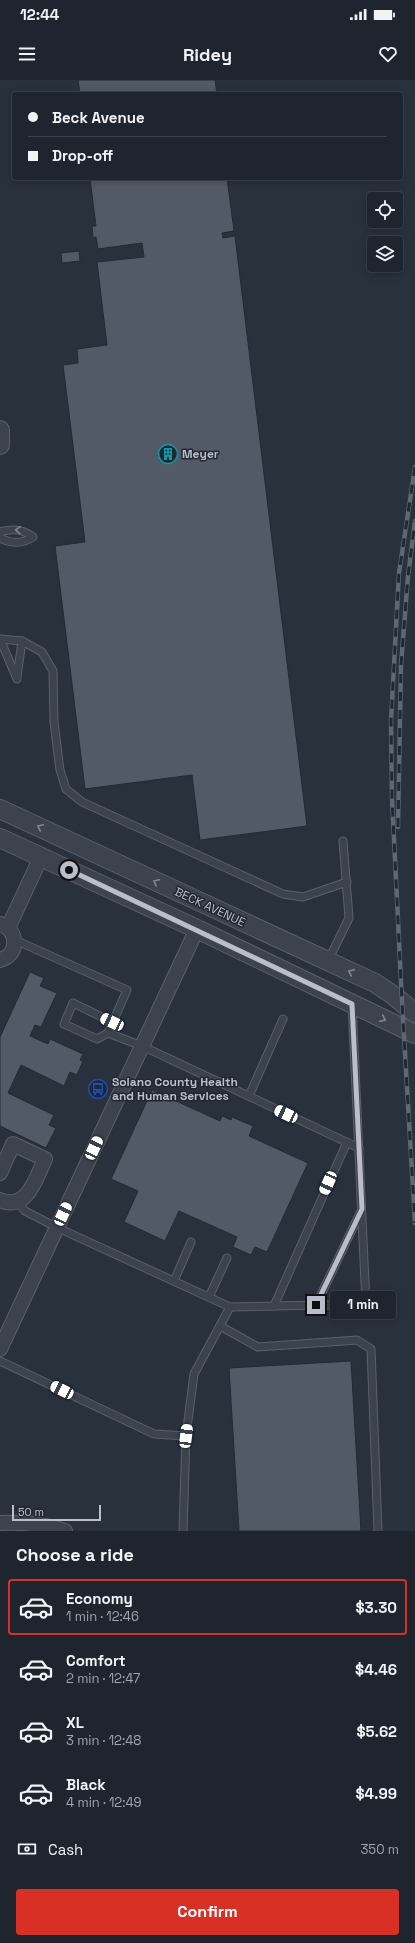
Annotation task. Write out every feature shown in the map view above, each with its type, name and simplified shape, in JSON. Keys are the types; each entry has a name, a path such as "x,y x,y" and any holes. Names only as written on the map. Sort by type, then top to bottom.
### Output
{"street":[{"path":"0,430 0,445"},
{"name":"BECK AVENUE","path":"0,809 328,961 385,989 415,1013"},
{"path":"0,838 197,929 415,1034"},
{"path":"0,960 9,956 12,951 8,931 41,857"},
{"path":"0,1349 197,929"},
{"path":"0,1173 13,1144 45,1159 27,1196 18,1202 4,1202 0,1200"},
{"path":"0,1523 52,1526 65,1531"}],"lane":[{"path":"0,532 8,529 25,530 33,537 24,543 0,538"},
{"path":"22,641 17,679 0,639 22,641 42,652 53,671 54,722 60,770 66,789 82,802 283,894 303,897 347,882"},
{"path":"328,961 349,918 344,841"},
{"path":"8,931 127,990 108,1033 97,1039 64,1024 73,1003 112,1022"},
{"path":"18,1202 25,1211 56,1227 230,1306 366,1304 352,1004"},
{"path":"249,1096 283,1019"},
{"path":"108,1033 142,1046 359,1148"},
{"path":"274,1306 347,1142"},
{"path":"316,1305 362,1209"},
{"path":"174,1281 191,1242"},
{"path":"209,1297 227,1258"},
{"path":"183,1531 186,1436 194,1374 230,1306"},
{"path":"220,1326 258,1347 357,1340 371,1349 378,1531"},
{"path":"0,1361 154,1434 186,1436"}],"building":[{"path":"78,80 215,80 217,92 80,92"},
{"name":"Meyer","path":"90,180 227,180 234,231 222,233 223,238 235,236 307,826 200,840 192,775 85,789 55,546 85,542 63,365 78,363 77,349 107,345 97,262 144,257 142,243 98,249 96,237 93,238 92,226 96,226"},
{"path":"79,251 80,261 62,263 61,253"},
{"path":"30,972 44,978 40,986 57,993 41,1027 35,1025 30,1036 48,1044 50,1039 83,1054 80,1060 83,1061 77,1075 70,1072 64,1086 21,1065 8,1093 54,1115 49,1125 56,1128 46,1148 0,1126 0,1037"},
{"path":"152,1090 220,1121 222,1116 231,1120 232,1117 253,1126 249,1136 308,1163 267,1252 255,1247 251,1255 233,1247 237,1237 179,1211 165,1241 124,1222 138,1191 111,1179"},
{"path":"351,1361 361,1531 239,1531 229,1368"}],"railway":[{"path":"415,467 399,573 391,721 392,798 415,1223"},
{"path":"398,827 401,665 408,576 415,521"}],"place":[{"name":"Meyer","path":"168,454"},
{"name":"Solano County Health and Human Services","path":"98,1089"}],"route":[{"path":"69,870 197,929 352,1004 362,1209 316,1305"}]}
